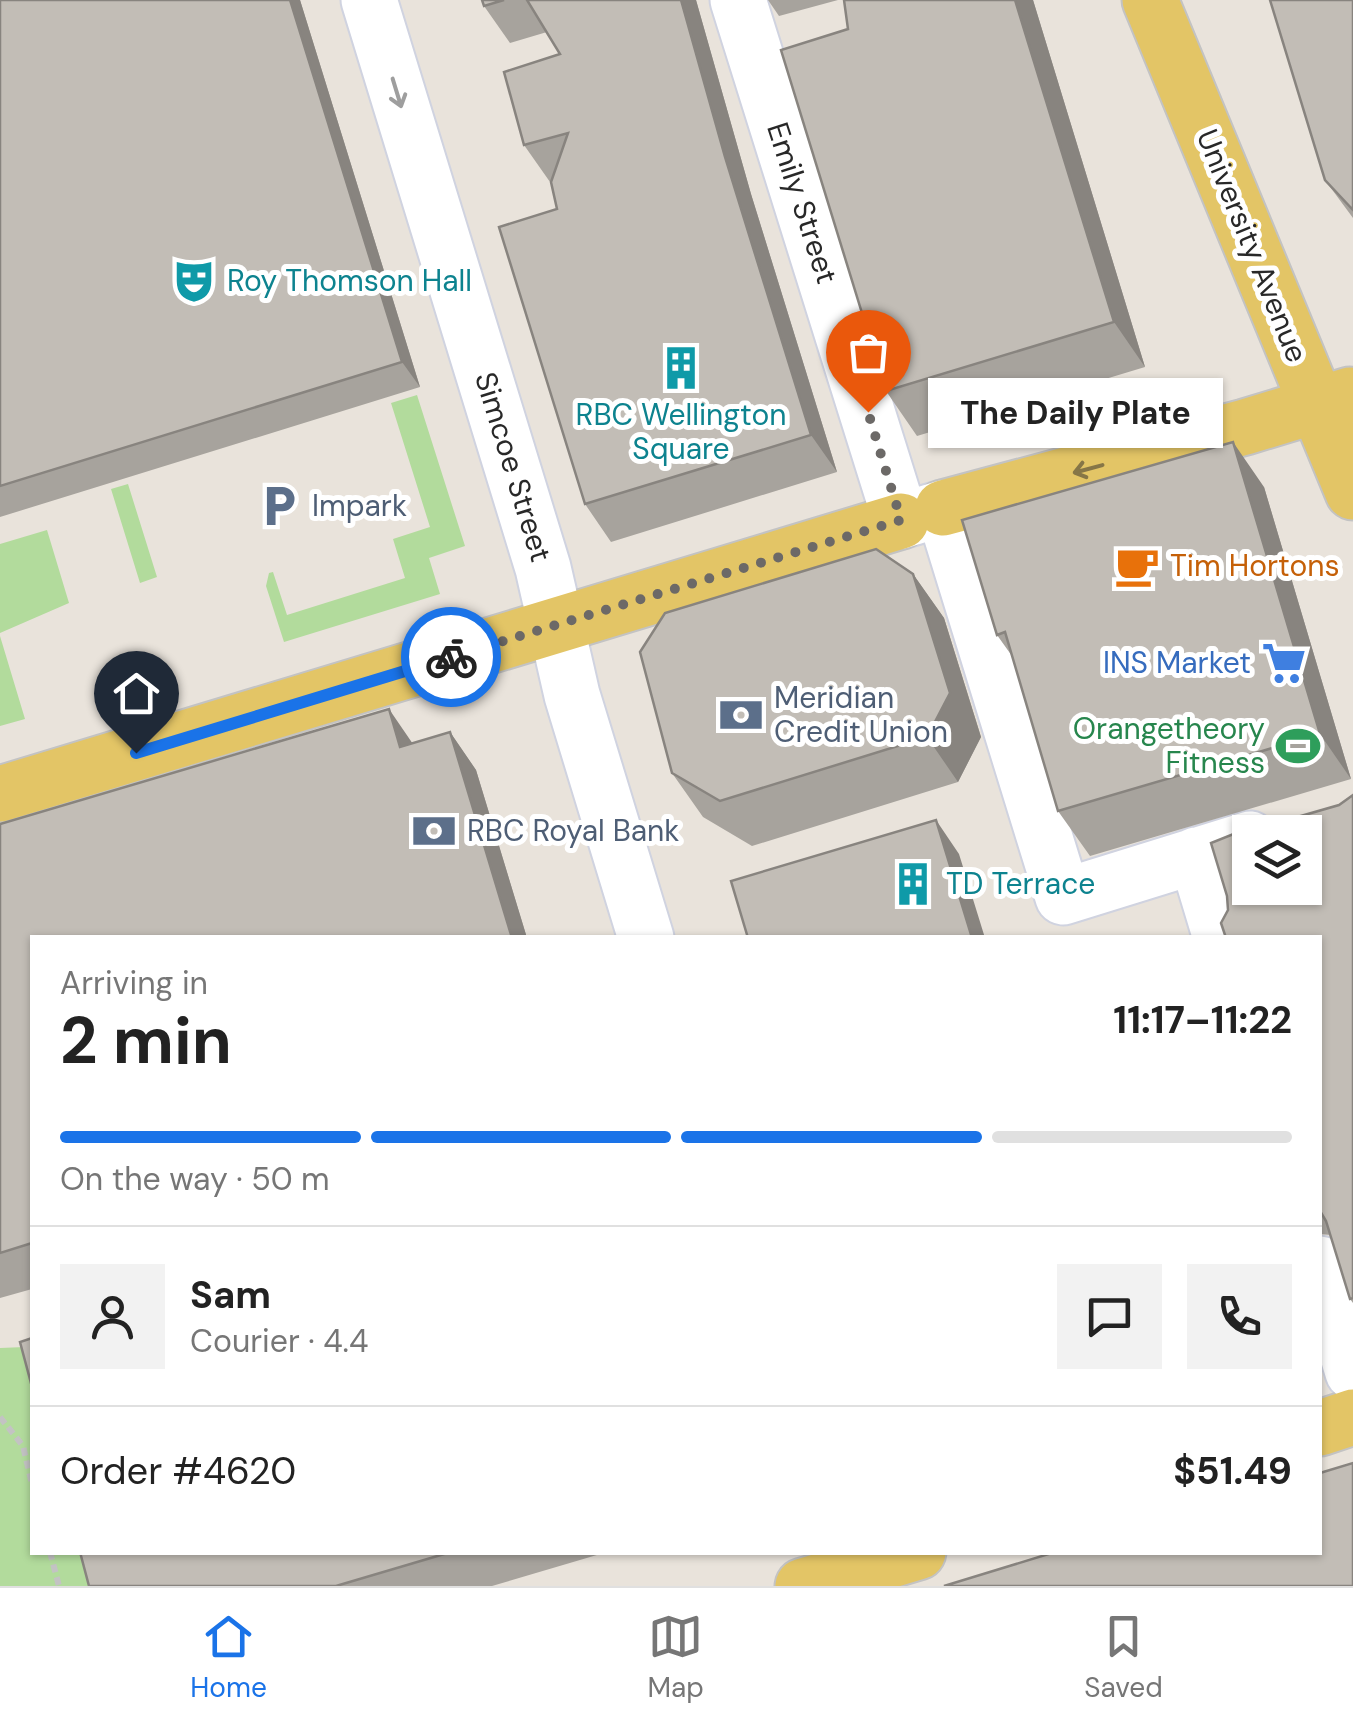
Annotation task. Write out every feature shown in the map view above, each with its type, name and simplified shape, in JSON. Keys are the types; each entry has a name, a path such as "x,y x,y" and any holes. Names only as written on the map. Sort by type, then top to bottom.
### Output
{"main road":[{"name":"University Avenue","path":"1150,0 1335,400 1353,492"},
{"path":"0,794 922,514 1335,400"},
{"path":"1322,1427 1353,1417"},
{"path":"830,1575 907,1555"}],"street":[{"name":"Simcoe Street","path":"368,0 538,549 572,695 645,935"},
{"name":"Emily Street","path":"743,18 1063,897 1196,855"},
{"path":"1220,935 1196,855 1232,844"},
{"path":"1322,1271 1353,1372"}],"path":[{"path":"0,1417 22,1446 30,1476"},
{"path":"51,1555 58,1586"}],"green space":[{"path":"417,395 465,546 429,558 440,594 284,642 266,586 269,573 273,572 287,615 405,578 393,539 430,527 391,403"},
{"path":"128,484 157,577 140,583 111,489"},
{"path":"47,530 69,603 0,633 0,544"},
{"path":"0,636 25,719 0,726"},
{"path":"25,1347 30,1355 30,1555 96,1555 105,1586 0,1586 0,1348"}],"building":[{"name":"Roy Thomson Hall","path":"0,0 290,0 402,362 0,486"},
{"path":"482,0 504,0 484,6"},
{"path":"527,0 681,0 811,435 585,504 499,227 557,209 551,182 568,133 524,145 504,72 560,54"},
{"path":"844,0 1015,0 1114,322 886,391 781,50 848,29"},
{"path":"1270,0 1353,0 1353,210 1325,180"},
{"path":"1233,442 1320,734 1058,811 1005,632 997,635 962,520"},
{"path":"876,549 913,574 950,693 927,737 720,801 672,773 640,652 665,613"},
{"path":"389,709 400,747 450,732 511,935 30,935 30,1244 0,1253 0,824"},
{"path":"1353,795 1350,1299 1322,1214 1322,935 1225,935 1221,923 1228,910 1227,896 1211,843 1232,835 1232,905 1322,905 1322,815 1304,815 1339,805"},
{"path":"936,820 971,935 747,935 731,881"},
{"path":"30,1339 30,1380 20,1342"},
{"path":"1353,1463 1353,1586 944,1586 1045,1555 1322,1555 1322,1472"},
{"path":"81,1555 441,1555 336,1586 89,1586"}],"way so far":[{"path":"451,657 901,520 868,412"}],"place":[{"name":"Roy Thomson Hall","path":"194,281"},
{"name":"RBC Wellington Square","path":"681,368"},
{"name":"The Daily Plate","path":"868,412"},
{"name":"Impark","path":"279,506"},
{"name":"Tim Hortons","path":"1137,566"},
{"name":"INS Market","path":"1284,663"},
{"name":"Meridian Credit Union","path":"741,715"},
{"name":"Orangetheory Fitness","path":"1298,746"},
{"name":"RBC Royal Bank","path":"434,831"},
{"name":"TD Terrace","path":"913,884"}],"route":[{"path":"136,753 451,657"}]}
